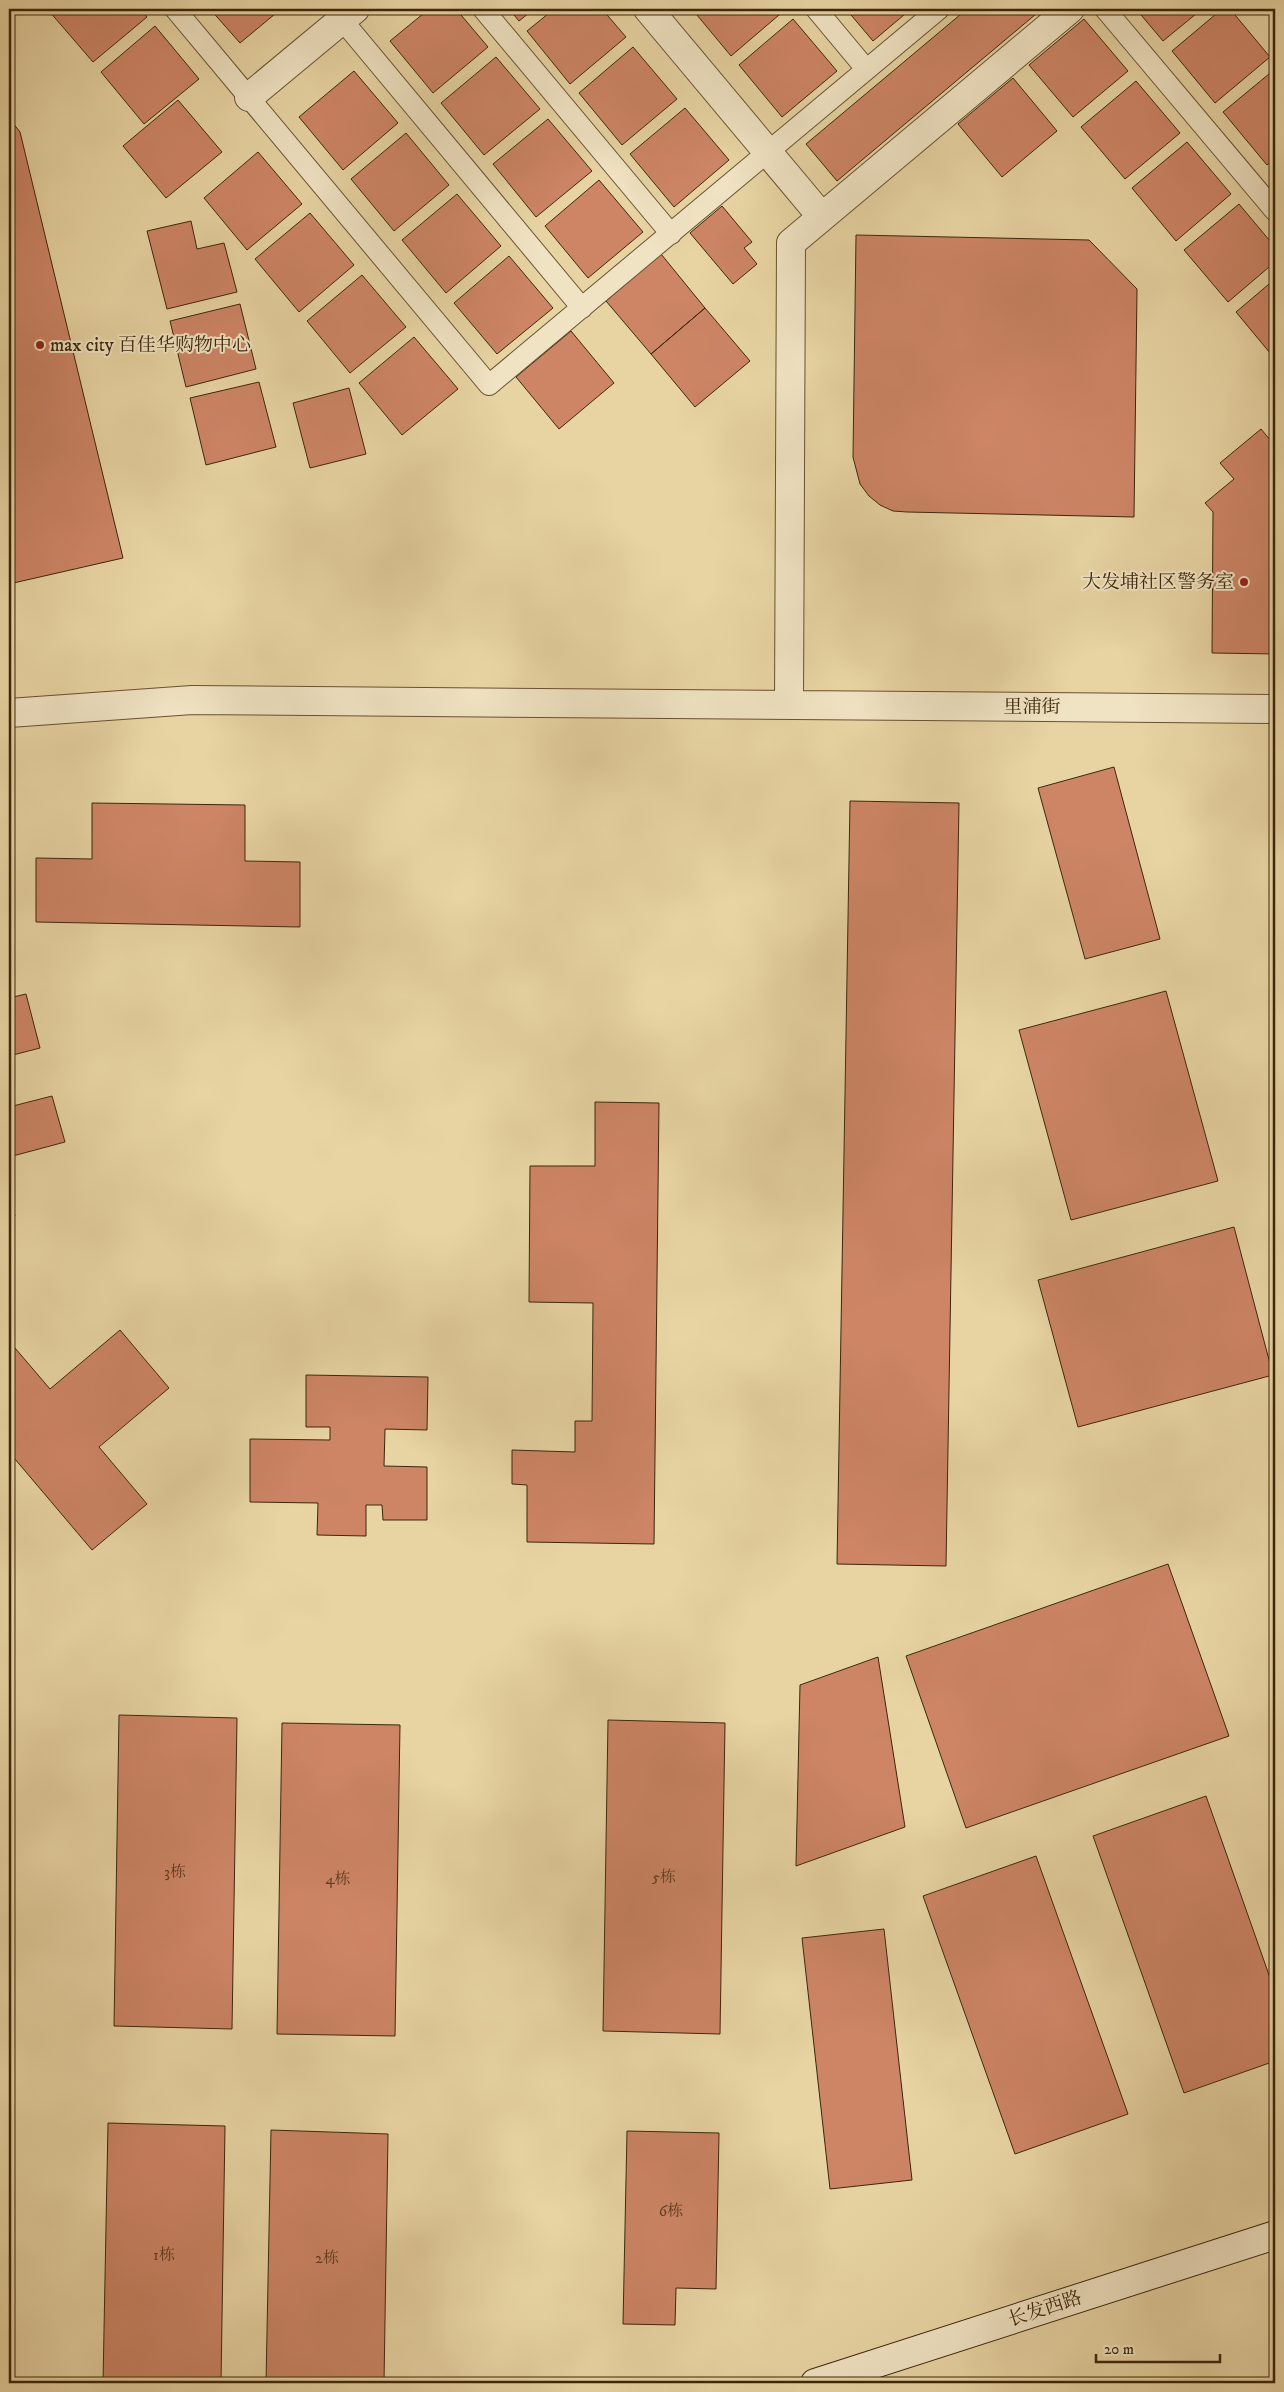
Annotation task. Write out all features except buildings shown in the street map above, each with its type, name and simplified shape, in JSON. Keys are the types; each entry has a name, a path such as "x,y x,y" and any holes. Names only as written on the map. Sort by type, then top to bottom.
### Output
{"street":[{"path":"648,9 822,217"},
{"path":"789,705 790,243 1070,9"},
{"path":"249,97 343,12"},
{"name":"里浦街","path":"9,713 192,700 1275,709"},
{"name":"长发西路","path":"815,2383 1275,2235"}],"lane":[{"path":"175,9 489,386 939,9"},
{"path":"483,9 671,234"},
{"path":"816,9 866,70"},
{"path":"1106,9 1275,211"},
{"path":"343,12 582,308"}],"place":[{"name":"max city 百佳华购物中心","path":"40,345"},
{"name":"大发埔社区警务室","path":"1244,582"}]}
